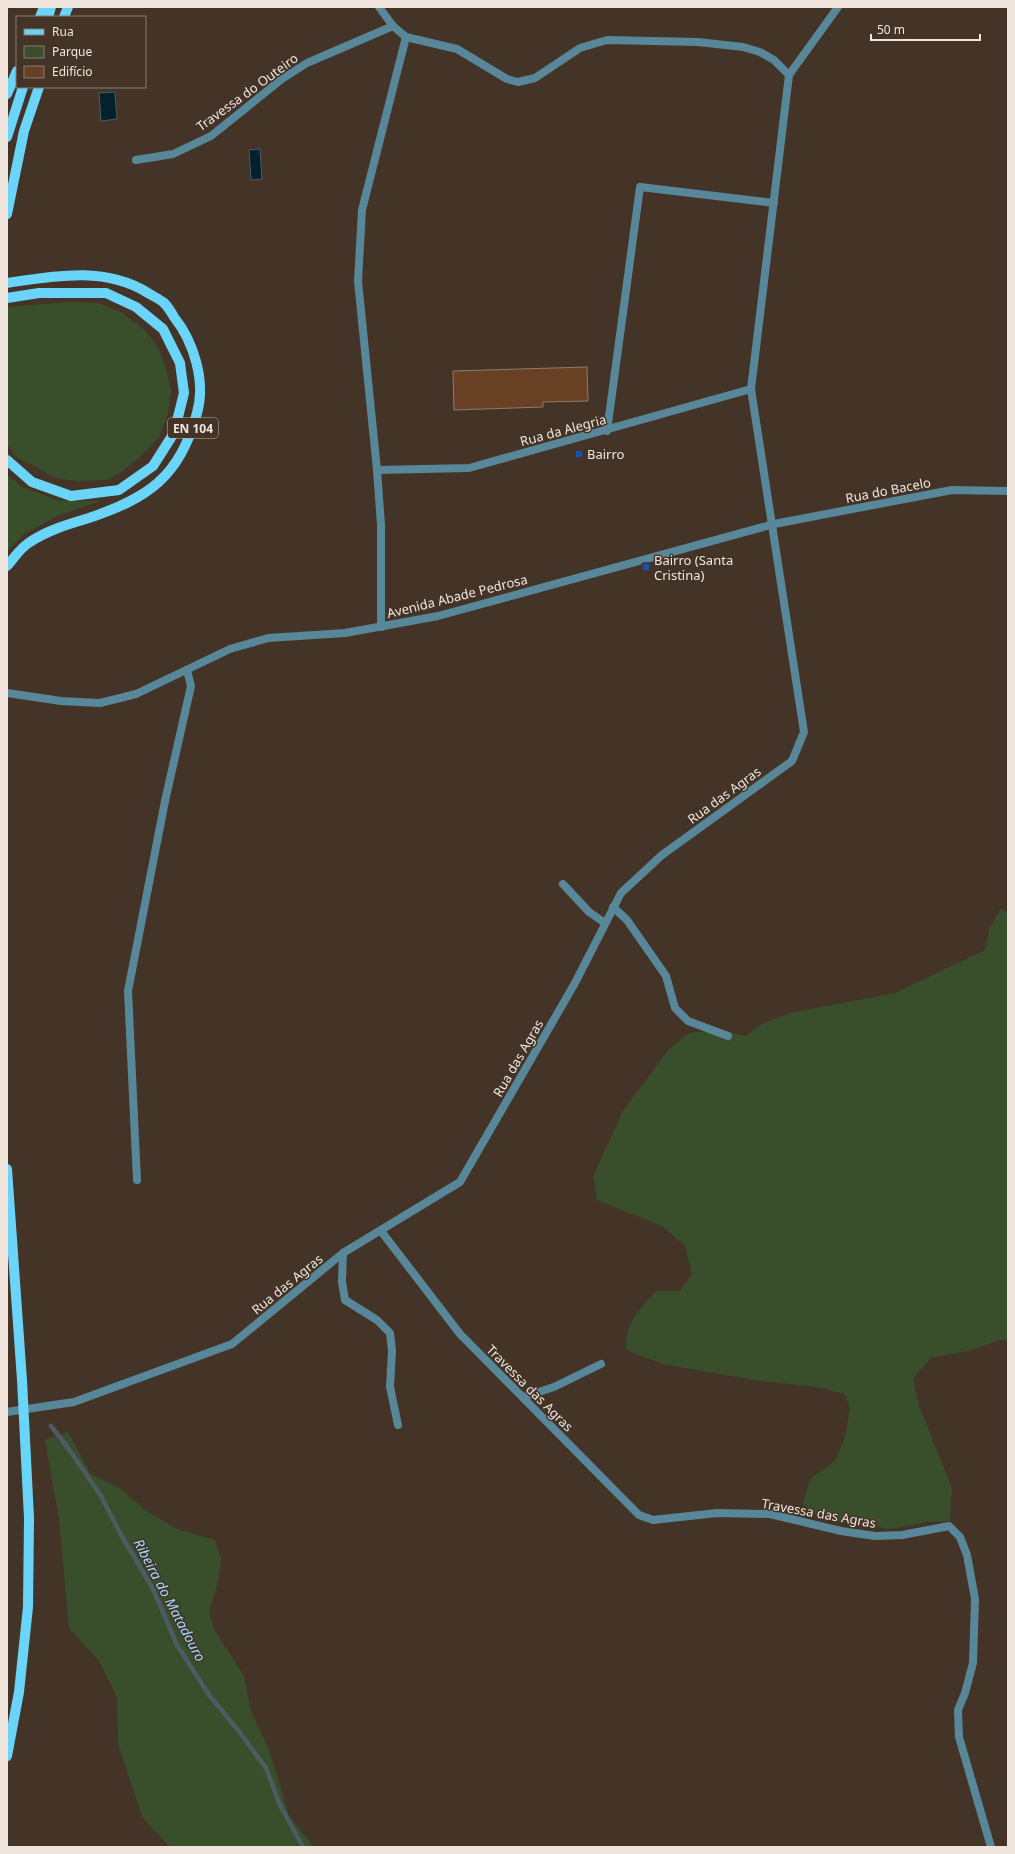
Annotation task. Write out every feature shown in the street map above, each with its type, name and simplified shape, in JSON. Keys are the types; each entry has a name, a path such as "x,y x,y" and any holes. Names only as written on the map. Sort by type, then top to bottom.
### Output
{"main road":[{"path":"7,94 16,73"},
{"path":"7,137 23,88"},
{"path":"7,214 24,131 38,88"},
{"name":"EN 104","path":"7,283 63,275 96,275 135,285 163,302 185,331 197,365 200,402 192,432 176,464 155,488 119,508 58,528 29,542 7,566"},
{"name":"EN 104","path":"7,298 39,293 106,293 136,307 163,329 180,363 184,394 174,433 153,466 119,490 71,496 32,482 7,460"},
{"path":"7,1169 22,1380 29,1518 28,1607 19,1692 7,1756"}],"street":[{"path":"379,7 393,26 406,37 456,49 507,79 518,82 535,78 580,48 607,40 713,43 743,47 760,52 774,60 789,75 838,7"},
{"name":"Travessa do Outeiro","path":"136,160 173,154 211,136 282,79 308,63 393,26"},
{"path":"381,627 380,525 377,470 358,281 362,210 406,37"},
{"name":"Rua das Agras","path":"7,1412 74,1402 232,1344 342,1254 460,1182 575,983 621,893 662,855 792,761 804,732 774,524 752,389 789,75"},
{"path":"607,431 640,187 774,203"},
{"name":"Rua da Alegria","path":"377,470 469,468 607,431 752,389"},
{"name":"Rua do Bacelo","path":"774,524 952,490 1008,491"},
{"name":"Avenida Abade Pedrosa","path":"7,693 61,701 100,703 136,694 230,649 268,638 345,633 438,616 774,524"},
{"path":"137,1180 128,991 165,801 191,686 187,670"},
{"path":"563,884 589,912 605,923"},
{"path":"613,907 627,920 666,976 675,1008 688,1021 728,1036"},
{"name":"Travessa das Agras","path":"381,1231 460,1334 622,1500 639,1515 653,1520 717,1513 770,1514 841,1531 875,1536 902,1535 949,1526 960,1537 967,1555 975,1599 973,1663 965,1693 958,1710 959,1736 991,1847"},
{"path":"342,1254 342,1282 345,1300 377,1320 390,1333 392,1350 390,1387 398,1425"},
{"path":"523,1397 554,1386 601,1364"}],"green space":[{"path":"69,302 98,303 121,312 146,331 158,348 166,368 171,390 168,414 159,437 138,459 120,473 106,480 77,481 56,478 16,457 7,444 7,307"},
{"path":"7,475 22,487 60,501 100,501 59,515 24,534 7,551"},
{"path":"1001,908 1008,913 1008,1341 1000,1340 972,1350 931,1358 913,1378 919,1406 952,1488 950,1521 927,1522 890,1529 819,1518 803,1504 810,1479 835,1461 845,1436 850,1409 845,1394 818,1387 760,1381 663,1364 626,1350 626,1340 631,1324 644,1304 656,1291 680,1291 692,1274 685,1246 662,1226 597,1200 593,1176 623,1111 668,1050 689,1033 723,1030 745,1036 762,1024 791,1013 895,993 985,950 989,929"},
{"path":"68,1432 91,1474 119,1488 148,1512 177,1529 215,1540 221,1559 218,1582 209,1612 215,1631 244,1676 251,1711 269,1750 289,1816 314,1847 170,1847 142,1817 118,1743 117,1697 99,1661 69,1628 59,1519 45,1440"}],"water":[{"path":"115,92 117,119 101,121 99,93"},
{"path":"260,149 262,179 251,180 249,150"}],"building":[{"path":"587,367 588,401 543,402 543,407 454,410 453,371"}],"waterway":[{"name":"Ribeira do Matadouro","path":"51,1426 101,1496 120,1533 153,1589 177,1645 209,1695 266,1768 280,1805 303,1847"}],"place":[{"name":"Bairro","path":"579,454"},
{"name":"Bairro (Santa Cristina)","path":"646,567"}]}
